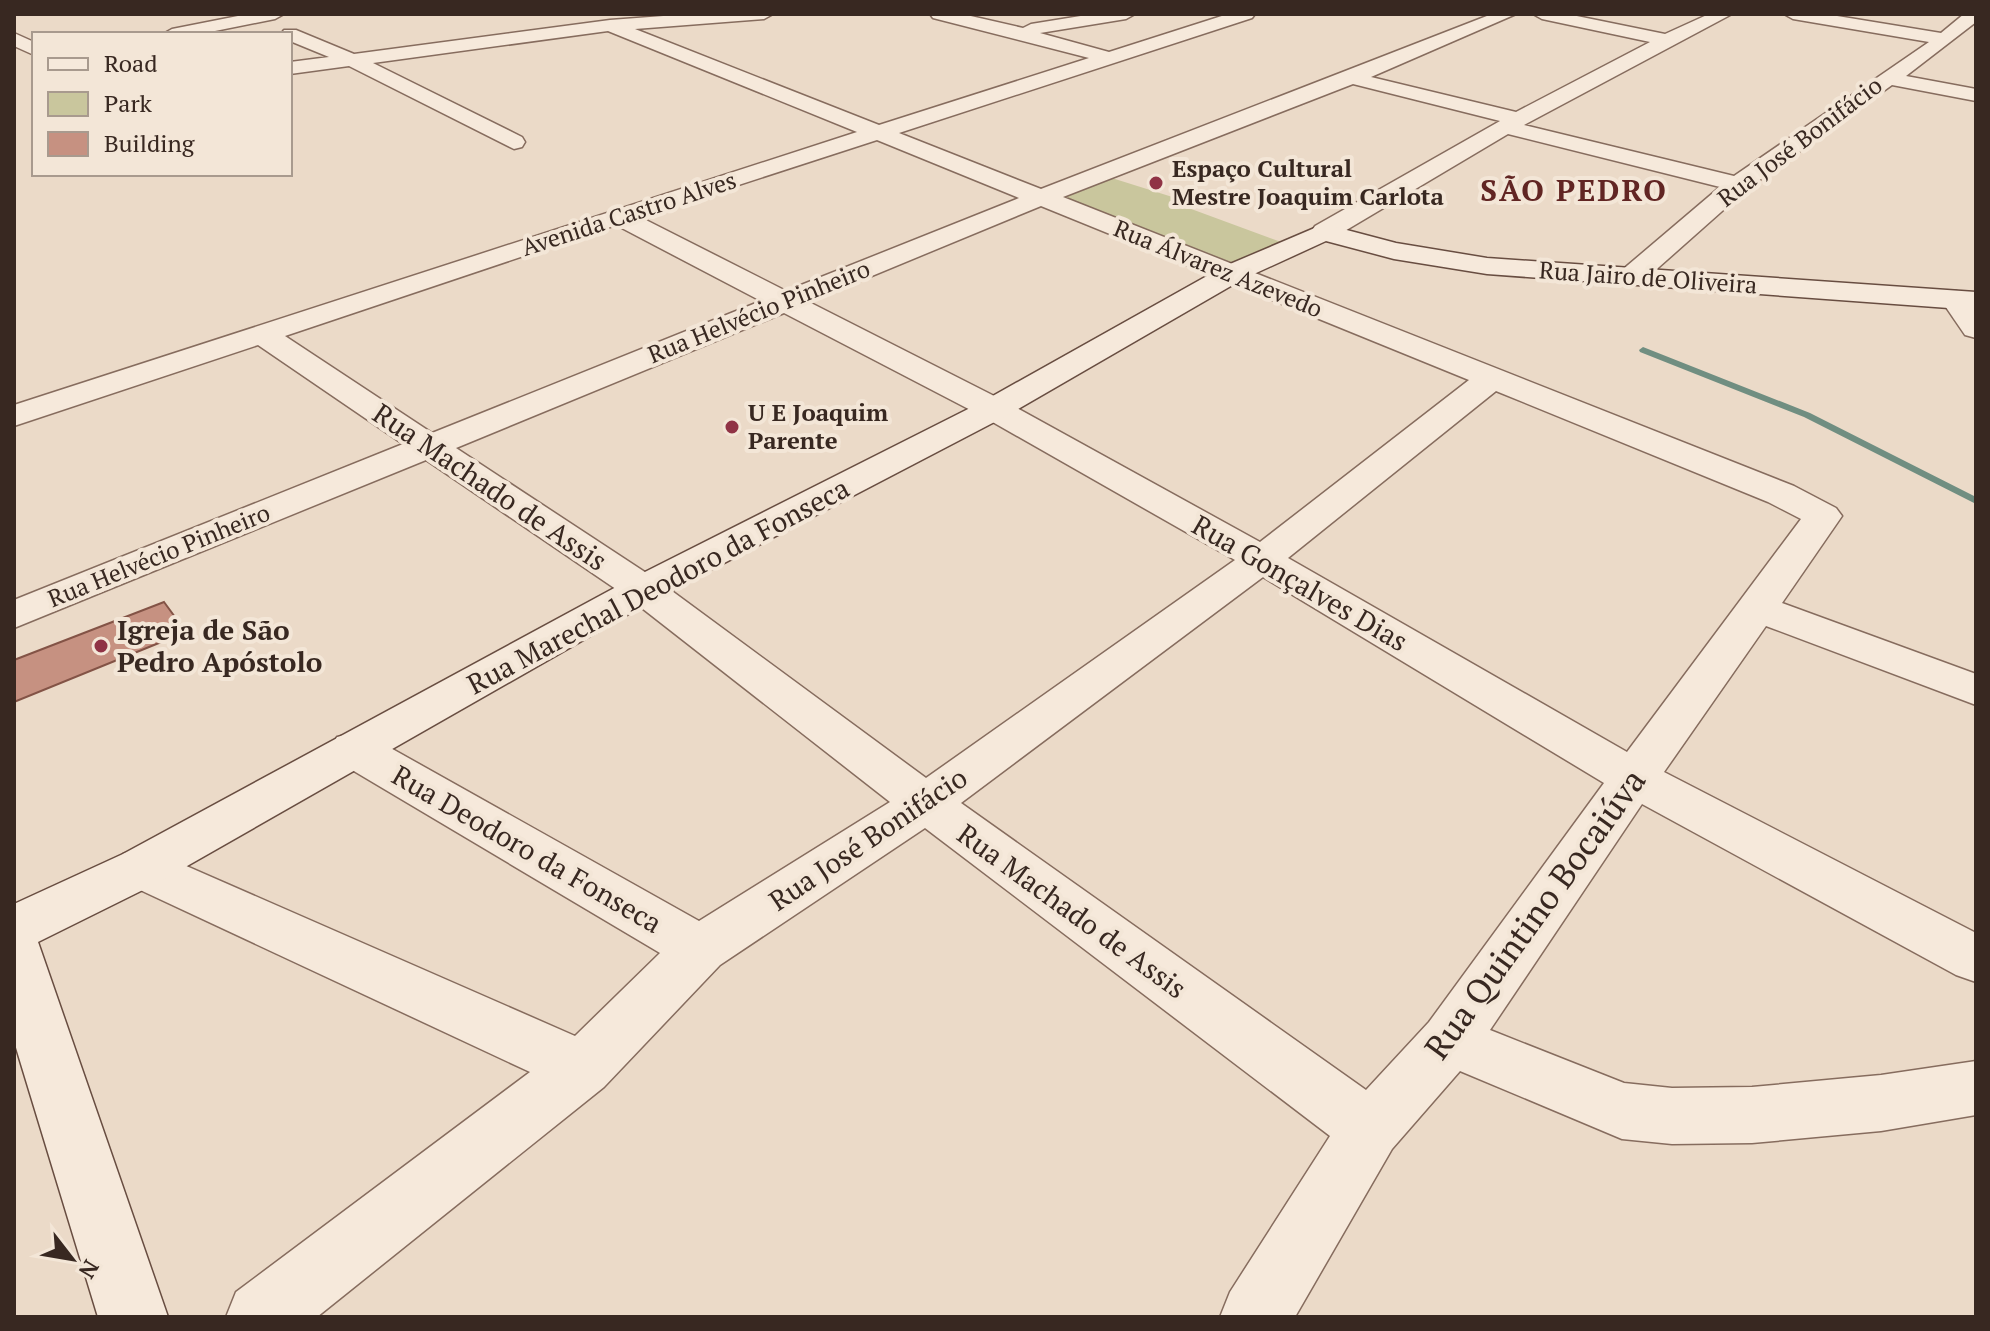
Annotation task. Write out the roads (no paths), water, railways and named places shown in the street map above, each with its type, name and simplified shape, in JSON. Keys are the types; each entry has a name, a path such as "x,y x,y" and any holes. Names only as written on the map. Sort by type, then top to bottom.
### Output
{"street":[{"path":"180,32 245,16 275,14"},
{"path":"292,68 610,25 764,14"},
{"path":"939,14 1106,57"},
{"path":"1017,32 1126,14"},
{"name":"Avenida Castro Alves","path":"14,416 618,216 1246,14"},
{"name":"Rua Helvécio Pinheiro","path":"14,615 1039,199 1507,14"},
{"path":"1542,14 1666,40"},
{"name":"Rua Marechal Deodoro da Fonseca","path":"14,929 141,868 643,589 994,409 1233,273 1324,232 1512,123 1666,40 1723,14"},
{"path":"1793,14 1945,39"},
{"name":"Rua José Bonifácio","path":"1631,277 1738,184 1945,39 1975,14"},
{"path":"245,16 285,32"},
{"path":"498,21 516,36"},
{"name":"Rua Álvarez Azevedo","path":"610,25 1781,494 1823,516"},
{"path":"292,35 353,60 514,142"},
{"path":"14,39 32,48"},
{"path":"1351,78 1738,184"},
{"path":"1886,78 1976,95"},
{"name":"Rua Gonçalves Dias","path":"618,216 781,303 994,409 1262,559 1634,778 1976,959"},
{"name":"Rua Jairo de Oliveira","path":"1324,232 1394,251 1487,266 1966,301"},
{"path":"1966,301 1976,329"},
{"name":"Rua Machado de Assis","path":"263,335 643,589 926,803 1370,1129"},
{"name":"Rua José Bonifácio","path":"261,1317 583,1068 700,949 926,803 1262,559 1490,380"},
{"name":"Rua Quintino Bocaiúva","path":"1255,1317 1370,1129 1450,1040 1823,516"},
{"path":"1757,608 1976,690"},
{"name":"Rua Deodoro da Fonseca","path":"354,749 700,949"},
{"path":"141,868 583,1068"},
{"path":"14,949 133,1317"},
{"path":"1450,1040 1622,1111 1672,1116 1752,1115 1881,1103 1976,1088"}],"waterway":[{"path":"1643,350 1807,415 1976,501"}],"place":[{"name":"Espaço Cultural Mestre Joaquim Carlota","path":"1156,183"},
{"name":"U E Joaquim Parente","path":"732,427"},
{"name":"Igreja de São Pedro Apóstolo","path":"101,646"}],"district":[{"name":"SÃO PEDRO","path":"1574,191"}]}
